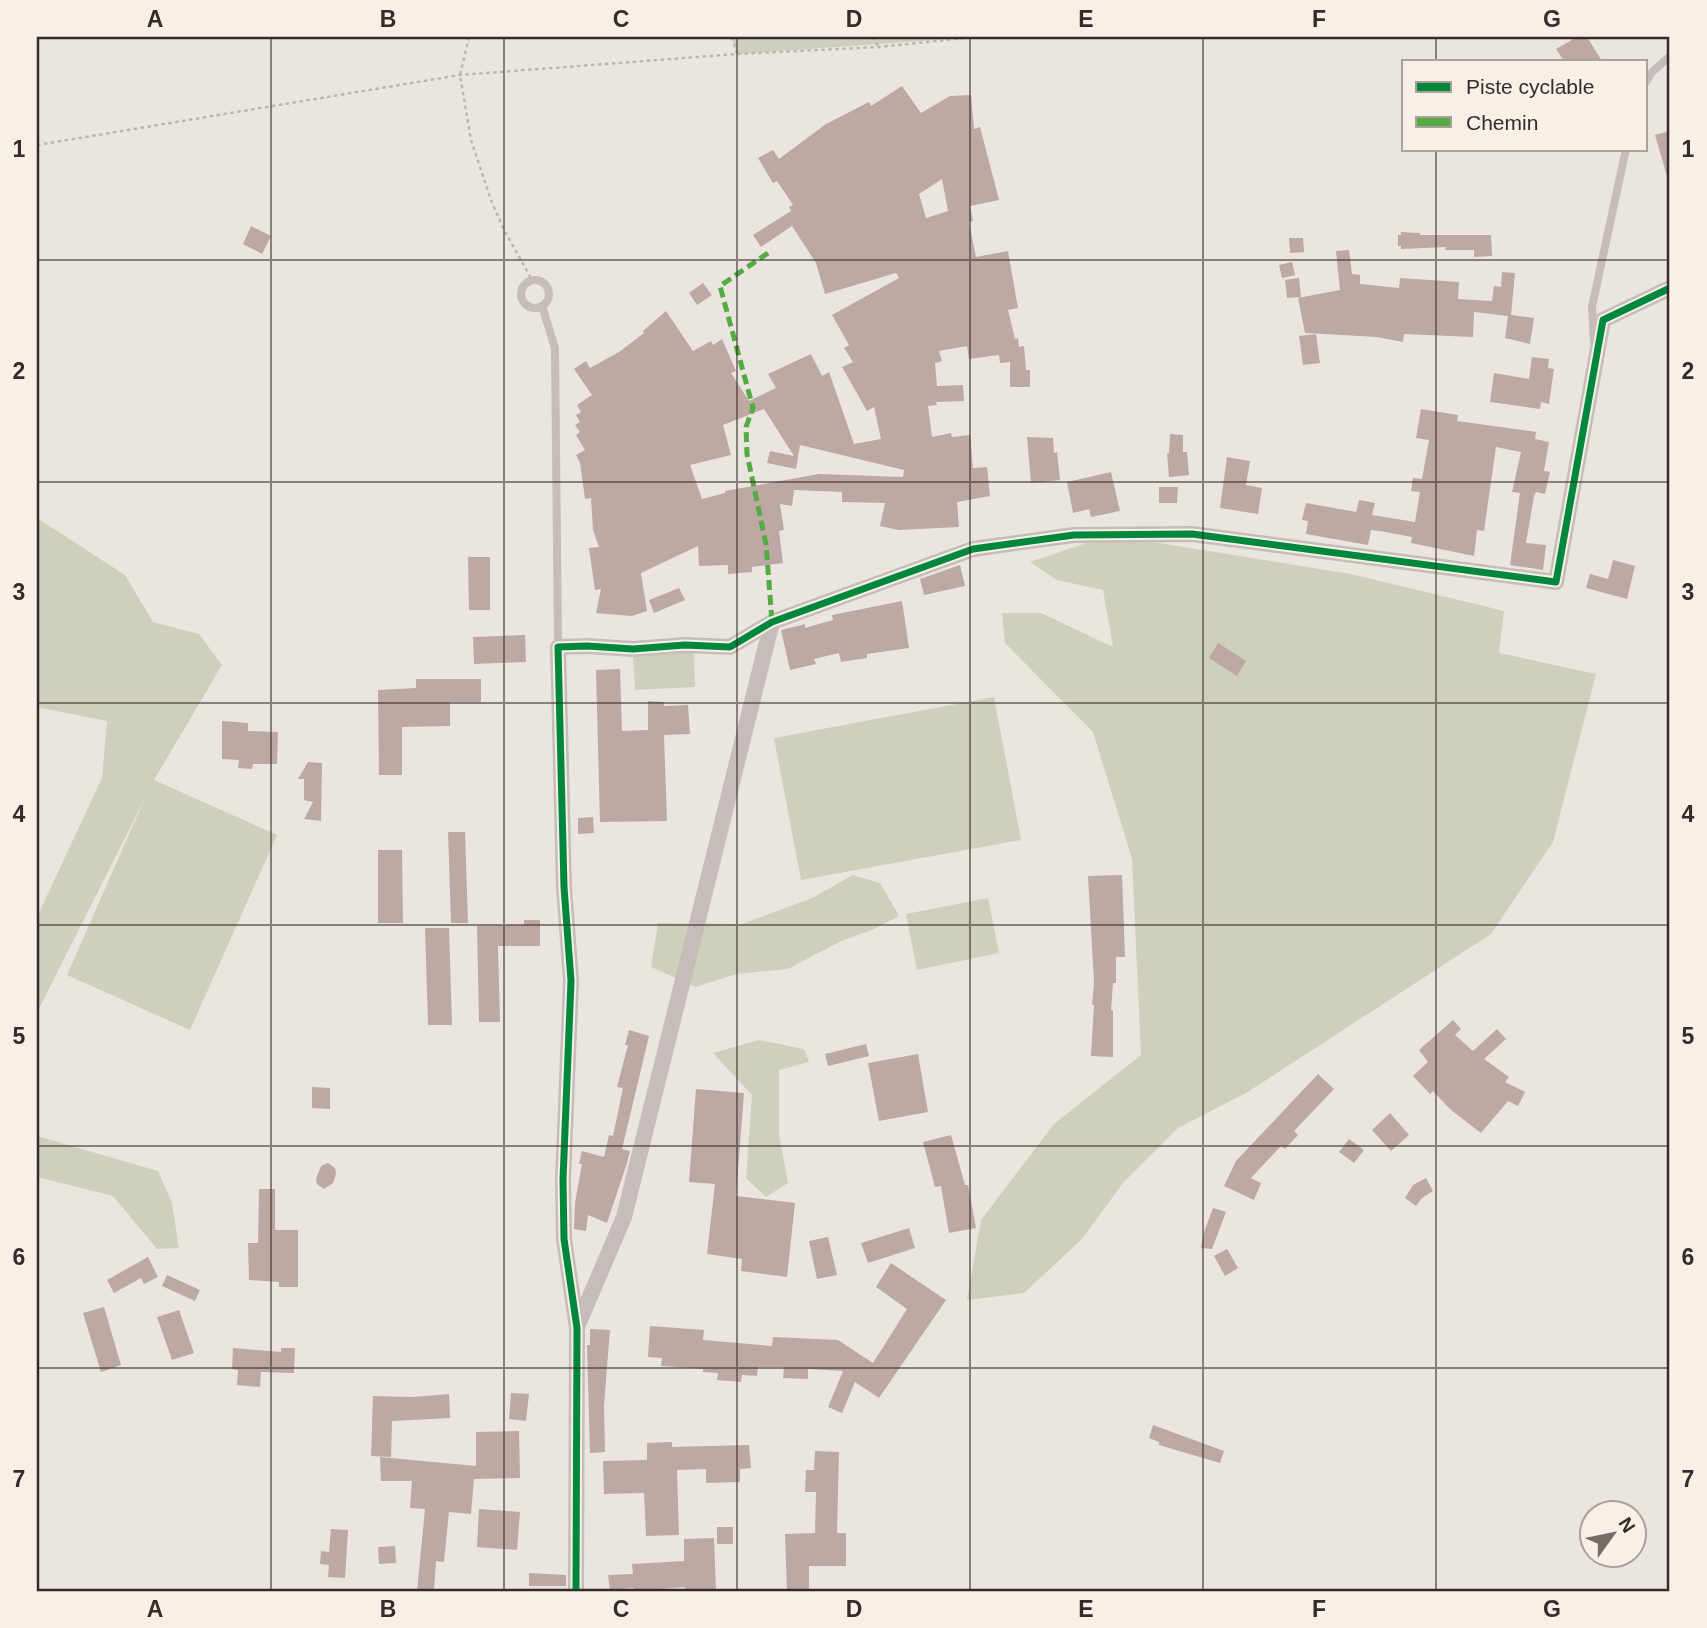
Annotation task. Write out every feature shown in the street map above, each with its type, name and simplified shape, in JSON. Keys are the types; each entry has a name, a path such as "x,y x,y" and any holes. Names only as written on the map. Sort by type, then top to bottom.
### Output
{"street":[{"path":"576,1591 577,1328 564,1239 563,1180 571,981 564,887 558,647 730,647 772,622 973,549 1074,535 1192,534 1556,582 1603,320 1670,288"},
{"path":"577,1328 624,1217 772,622"}],"lane":[{"path":"1648,79 1670,56"},
{"path":"1595,366 1592,307 1626,150"},
{"path":"532,280 543,282 547,286 548,297 542,306 531,308 523,301 521,290 532,280"},
{"path":"542,306 555,348 558,647"}],"path":[{"path":"469,37 460,75 480,172 503,228 532,280"},
{"path":"732,37 737,54"},
{"path":"872,37 879,47"},
{"path":"37,145 460,75 737,54 879,47 975,37"}],"green space":[{"path":"732,37 964,37 965,38 737,54"},
{"path":"37,518 125,575 153,622 199,634 222,665 154,780 277,835 190,1030 67,975 145,798 37,1013 37,917 102,778 107,721 41,708 37,704"},
{"path":"1110,535 1351,574 1504,611 1499,653 1596,674 1553,842 1491,934 1246,1093 1178,1128 1123,1183 1082,1239 1024,1293 967,1300 981,1220 1054,1124 1141,1055 1132,859 1093,732 1005,643 1002,613 1041,613 1113,647 1103,590 1057,580 1030,562"},
{"path":"694,652 695,687 635,690 633,654"},
{"path":"994,697 1021,840 801,880 774,738"},
{"path":"853,875 880,883 899,916 872,930 843,940 788,969 736,974 696,987 651,967 658,923 742,924 812,898"},
{"path":"988,898 999,953 917,970 906,914"},
{"path":"759,1040 804,1049 809,1062 779,1070 779,1134 788,1183 766,1197 746,1178 752,1095 713,1053"},
{"path":"37,1136 158,1171 172,1203 179,1248 157,1249 113,1196 37,1177"}],"building":[{"path":"1577,37 1587,37 1601,60 1563,60 1556,49"},
{"path":"902,86 921,113 950,96 971,95 974,129 980,127 999,200 970,206 973,221 969,222 976,257 1008,251 1018,308 1008,310 1015,339 1018,338 1019,347 1024,346 1026,370 1030,370 1030,387 1010,387 1010,362 1000,363 999,355 969,359 967,346 939,351 942,361 935,363 937,386 963,385 964,401 936,402 937,405 928,406 932,437 951,433 952,437 970,435 973,468 987,467 990,496 957,502 959,527 899,530 880,526 885,503 842,502 842,492 794,490 792,506 780,504 784,530 779,531 783,563 752,567 752,572 728,574 728,565 699,566 698,546 641,573 647,611 632,616 596,613 601,589 595,590 589,548 599,547 593,530 591,498 585,499 580,463 576,455 585,450 576,435 580,432 575,425 580,422 576,415 581,412 577,405 592,395 574,369 586,361 590,368 619,352 644,333 643,331 666,311 693,351 711,341 713,345 722,339 736,371 731,373 749,401 776,388 768,374 811,354 822,376 829,372 854,444 881,439 874,407 867,411 842,367 853,362 844,348 849,345 832,315 899,278 896,273 825,294 816,263 792,226 761,247 753,235 791,211 789,207 793,205 777,181 773,183 758,158 773,150 779,159 826,124 869,102 871,106","holes":["942,179 948,211 926,218 919,194","764,409 794,456 770,451 767,463 796,469 800,445 904,470 903,477 819,474 725,491 702,499 690,465 731,455 723,425"]},
{"path":"1670,131 1670,175 1667,176 1655,135"},
{"path":"251,226 271,236 262,254 243,244"},
{"path":"1401,232 1420,235 1491,235 1492,256 1474,257 1474,250 1445,250 1446,247 1401,249 1401,246 1398,246 1398,235 1401,235"},
{"path":"1289,238 1303,238 1304,252 1290,253"},
{"path":"1349,250 1352,274 1360,275 1360,284 1399,288 1400,278 1459,282 1458,299 1492,301 1494,286 1501,287 1502,272 1515,273 1511,315 1534,318 1530,344 1505,338 1508,316 1474,312 1473,337 1404,334 1403,342 1377,337 1305,333 1298,298 1340,290 1336,251"},
{"path":"1292,262 1295,275 1282,278 1279,265"},
{"path":"1299,278 1301,297 1287,298 1285,280"},
{"path":"703,283 712,295 697,305 689,293"},
{"path":"1316,334 1320,363 1303,365 1299,336"},
{"path":"1532,357 1549,359 1548,368 1554,369 1549,404 1541,402 1540,409 1490,402 1494,373 1529,379"},
{"path":"1421,409 1458,415 1457,421 1536,432 1535,439 1549,442 1544,471 1550,472 1545,494 1536,492 1534,496 1526,543 1546,545 1543,570 1510,565 1520,493 1512,492 1521,452 1496,447 1484,531 1477,530 1474,556 1411,543 1412,537 1380,531 1371,530 1368,545 1306,534 1308,521 1302,520 1306,503 1356,512 1359,500 1375,503 1372,515 1415,522 1420,492 1411,491 1413,478 1422,479 1429,440 1416,438"},
{"path":"1170,434 1183,435 1183,452 1187,452 1189,475 1169,477 1167,453"},
{"path":"1027,437 1053,438 1060,480 1031,483"},
{"path":"1227,457 1250,461 1246,485 1262,488 1258,514 1220,508"},
{"path":"1111,472 1120,511 1091,517 1089,509 1073,513 1067,482"},
{"path":"1159,487 1178,487 1177,503 1159,503"},
{"path":"468,557 490,557 490,610 469,610"},
{"path":"1613,560 1635,566 1627,599 1586,588 1590,574 1608,579"},
{"path":"960,565 965,586 924,595 920,579"},
{"path":"679,588 685,600 654,613 649,600"},
{"path":"902,601 909,648 867,654 867,658 841,662 839,653 814,659 816,664 790,670 781,630 805,624 805,628 833,620 832,615"},
{"path":"525,635 526,662 474,664 473,637"},
{"path":"1218,643 1246,661 1237,676 1209,658"},
{"path":"620,669 622,731 648,730 648,701 664,702 664,706 688,705 690,734 664,735 667,821 600,822 596,670"},
{"path":"416,679 481,679 481,702 450,702 450,726 402,727 402,775 379,775 378,690 416,688"},
{"path":"222,721 248,723 248,731 278,732 277,764 253,764 252,769 238,768 239,760 222,759"},
{"path":"308,762 322,763 321,821 304,819 313,802 304,800 304,779 298,779"},
{"path":"593,817 594,833 578,834 578,818"},
{"path":"448,832 465,832 468,923 451,923"},
{"path":"378,850 402,850 403,923 378,923"},
{"path":"1122,875 1125,957 1116,957 1116,983 1113,983 1111,1010 1113,1057 1091,1056 1094,982 1088,876"},
{"path":"524,920 540,920 540,946 498,946 500,1022 479,1022 477,926 524,925"},
{"path":"425,928 449,928 452,1025 428,1025"},
{"path":"1453,1020 1461,1029 1455,1035 1473,1051 1497,1029 1506,1039 1484,1059 1509,1077 1505,1082 1525,1092 1518,1106 1508,1101 1481,1133 1451,1110 1433,1091 1430,1094 1413,1076 1428,1062 1419,1050"},
{"path":"629,1030 649,1036 622,1149 630,1151 627,1163 607,1223 588,1215 586,1231 574,1229 582,1151 604,1157 609,1135 613,1136 623,1088 617,1087 628,1045 625,1045"},
{"path":"866,1044 869,1056 828,1066 825,1054"},
{"path":"918,1054 928,1112 879,1121 868,1063"},
{"path":"1318,1074 1334,1089 1294,1131 1298,1135 1285,1149 1281,1146 1251,1178 1261,1183 1254,1200 1224,1186 1236,1161"},
{"path":"312,1087 330,1088 330,1109 312,1108"},
{"path":"696,1089 744,1093 736,1196 795,1203 787,1277 741,1271 742,1259 707,1254 715,1184 689,1182"},
{"path":"1390,1113 1409,1135 1391,1151 1372,1130"},
{"path":"951,1135 965,1185 968,1185 976,1228 949,1233 941,1186 935,1187 923,1142"},
{"path":"1349,1139 1364,1150 1354,1163 1339,1152"},
{"path":"328,1163 335,1168 336,1174 333,1183 324,1189 317,1184 316,1179 321,1166"},
{"path":"1426,1178 1433,1191 1416,1206 1405,1198 1413,1185"},
{"path":"259,1189 275,1189 275,1230 298,1230 298,1287 279,1287 279,1282 249,1280 248,1243 258,1243"},
{"path":"1213,1208 1226,1212 1212,1249 1201,1248 1204,1232"},
{"path":"909,1228 915,1248 868,1263 861,1243"},
{"path":"828,1237 837,1275 817,1279 809,1241"},
{"path":"1227,1249 1238,1268 1225,1276 1214,1256"},
{"path":"148,1257 158,1277 144,1284 141,1278 114,1293 107,1280"},
{"path":"891,1263 946,1300 879,1398 855,1382 842,1413 828,1407 843,1371 808,1369 808,1379 783,1378 784,1367 758,1367 757,1376 742,1375 741,1382 717,1380 718,1373 703,1372 703,1369 661,1366 662,1358 648,1357 650,1326 704,1330 703,1340 772,1346 773,1337 838,1340 873,1363 907,1309 876,1287"},
{"path":"167,1275 200,1290 195,1301 162,1286"},
{"path":"104,1307 121,1365 101,1372 83,1313"},
{"path":"179,1310 194,1353 172,1360 157,1317"},
{"path":"590,1329 610,1330 604,1405 605,1452 590,1453 587,1345 590,1345"},
{"path":"233,1348 281,1352 281,1348 295,1348 294,1373 261,1372 260,1387 237,1385 238,1370 232,1369"},
{"path":"511,1393 529,1394 526,1421 509,1419"},
{"path":"449,1394 450,1418 392,1421 391,1457 371,1456 373,1396"},
{"path":"1153,1425 1224,1451 1220,1463 1159,1445 1159,1442 1149,1438"},
{"path":"519,1431 520,1478 474,1479 471,1514 449,1512 444,1562 436,1561 434,1591 417,1591 425,1509 410,1508 412,1481 381,1481 380,1457 476,1466 476,1432"},
{"path":"672,1442 672,1447 749,1445 751,1468 740,1469 740,1482 706,1483 706,1469 677,1470 679,1535 646,1536 644,1493 604,1494 603,1461 647,1460 647,1443"},
{"path":"815,1451 839,1452 837,1533 846,1533 846,1566 809,1566 809,1591 787,1591 785,1534 815,1533 816,1492 805,1492 806,1470 814,1470"},
{"path":"479,1509 520,1512 517,1550 477,1547"},
{"path":"717,1527 733,1527 733,1544 717,1544"},
{"path":"331,1529 348,1530 345,1578 328,1577 329,1565 320,1564 321,1551 329,1552"},
{"path":"714,1538 716,1591 685,1591 685,1587 610,1590 608,1575 633,1574 632,1564 684,1561 684,1539"},
{"path":"395,1546 396,1563 379,1564 378,1547"},
{"path":"529,1573 566,1575 566,1586 529,1586"}],"marked path":[{"path":"768,253 720,286 753,408 746,427 747,454 766,544 772,622"}],"cycle path":[{"path":"576,1591 577,1328 564,1239 563,1180 571,981 564,887 558,647 730,647 772,622 973,549 1074,535 1192,534 1556,582 1603,320 1670,288"}]}
